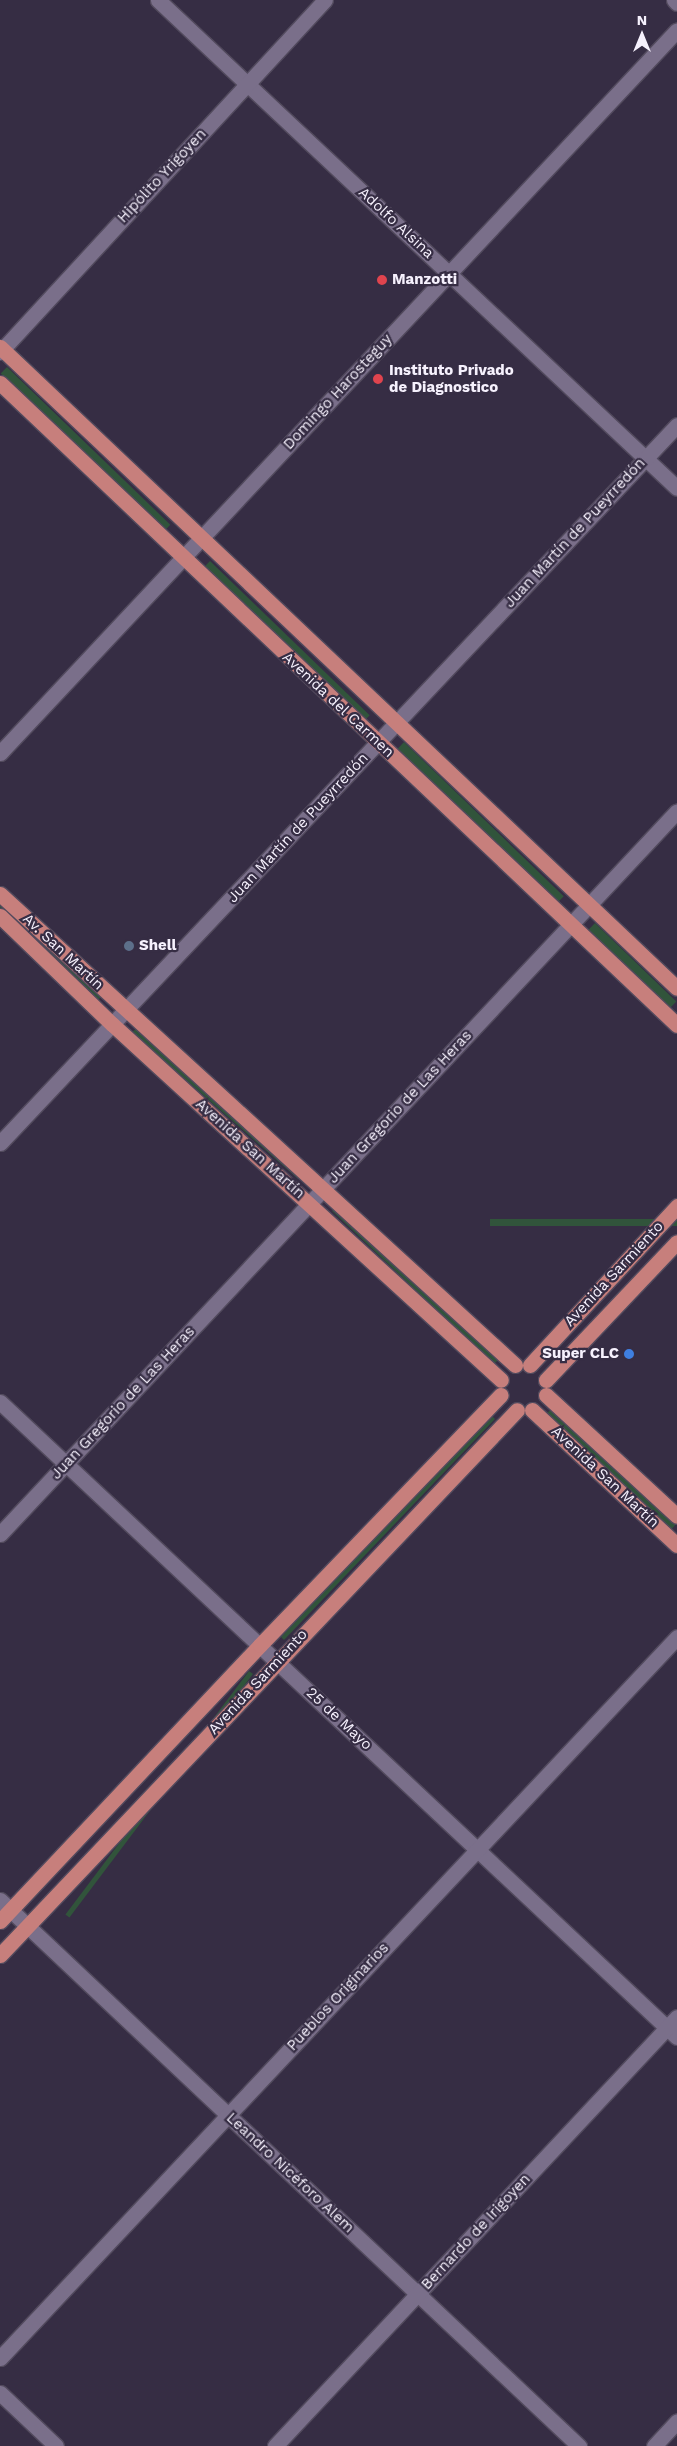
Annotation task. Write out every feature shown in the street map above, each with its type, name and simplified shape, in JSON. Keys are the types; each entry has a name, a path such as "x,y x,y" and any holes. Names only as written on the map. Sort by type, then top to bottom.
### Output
{"main road":[{"name":"Avenida del Carmen","path":"1,350 398,722 677,988"},
{"name":"Avenida del Carmen","path":"0,383 182,558 677,1025"},
{"name":"Av. San Martín","path":"0,894 126,1011"},
{"name":"Avenida San Martín","path":"0,916 112,1024 311,1203 501,1388"},
{"name":"Avenida San Martín","path":"126,1011 323,1189 523,1365"},
{"name":"Avenida Sarmiento","path":"523,1365 677,1206"},
{"name":"Avenida Sarmiento","path":"546,1387 677,1242"},
{"path":"523,1365 542,1372 546,1387 541,1404 525,1410 507,1405 501,1388 523,1365"},
{"name":"Avenida San Martín","path":"546,1387 677,1516"},
{"name":"Avenida Sarmiento","path":"0,1921 5,1905 260,1645 501,1388"},
{"name":"Avenida San Martín","path":"525,1410 677,1545"},
{"name":"Avenida Sarmiento","path":"0,1955 277,1661 525,1410"}],"street":[{"name":"Adolfo Alsina","path":"158,0 677,488"},
{"name":"Hipólito Yrigoyen","path":"1,350 325,0"},
{"path":"674,0 677,3"},
{"name":"Domingo Harosteguy","path":"0,753 677,30"},
{"name":"Juan Martín de Pueyrredón","path":"0,1143 677,425"},
{"name":"Juan Gregorio de Las Heras","path":"0,1534 677,811"},
{"name":"25 de Mayo","path":"0,1402 477,1849 674,2027"},
{"name":"Pueblos Originarios","path":"0,2358 677,1637"},
{"name":"Leandro Nicéforo Alem","path":"5,1905 579,2446"},
{"name":"Bernardo de Irigoyen","path":"275,2446 674,2027"},
{"path":"0,2393 56,2446"},
{"path":"654,2446 677,2421"}],"green space":[{"path":"7,367 170,525 164,531 1,373"},
{"path":"210,561 370,715 363,722 204,567"},
{"path":"404,742 564,896 557,903 397,749"},
{"path":"0,901 102,996 96,1002 0,910"},
{"path":"595,923 676,1001 669,1009 588,930"},
{"path":"137,1028 305,1174 298,1179 132,1032"},
{"path":"339,1204 500,1358 494,1364 332,1211"},
{"path":"490,1219 677,1219 677,1226 490,1226"},
{"path":"553,1407 677,1523 671,1530 547,1414"},
{"path":"491,1415 495,1419 284,1640 281,1637"},
{"path":"249,1671 253,1674 69,1918 65,1915"}],"place":[{"name":"Manzotti","path":"382,280"},
{"name":"Instituto Privado de Diagnostico","path":"378,379"},
{"name":"Shell","path":"129,946"},
{"name":"Super CLC","path":"629,1354"}]}
